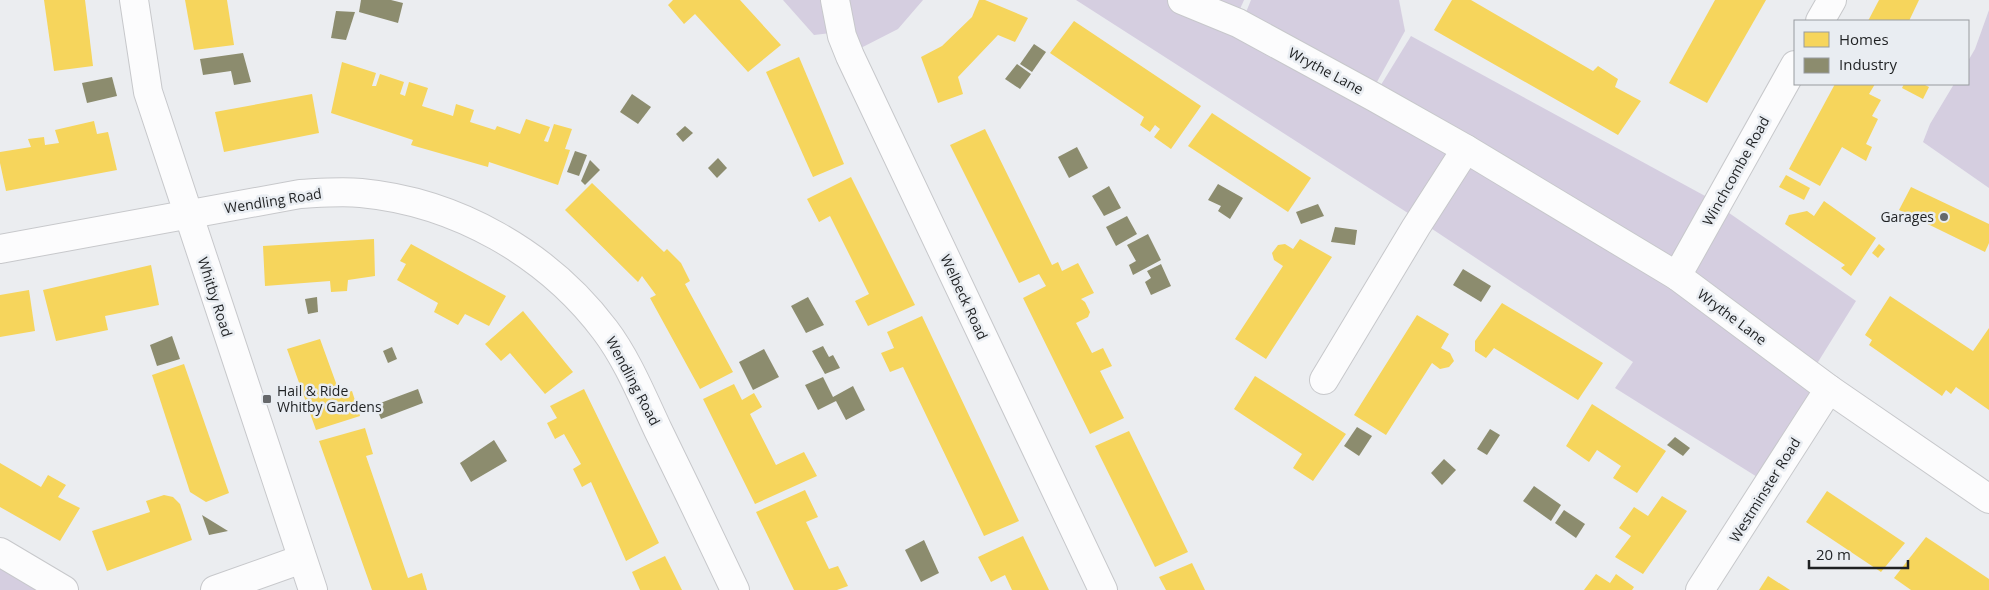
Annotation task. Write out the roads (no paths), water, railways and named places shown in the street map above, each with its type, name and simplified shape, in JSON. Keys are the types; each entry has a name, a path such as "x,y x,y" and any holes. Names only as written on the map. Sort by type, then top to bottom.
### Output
{"street":[{"name":"Whitby Road","path":"134,0 148,92 313,590"},
{"name":"Welbeck Road","path":"835,0 842,36 850,56 1103,590"},
{"name":"Wrythe Lane","path":"1182,0 1238,23 1466,149 1677,276 1829,389 1989,499"},
{"path":"1821,20 1832,0"},
{"name":"Winchcombe Road","path":"1677,276 1794,67"},
{"path":"1324,380 1416,227 1466,149"},
{"name":"Wendling Road","path":"0,249 300,194 360,193 421,204 479,225 517,248 578,298 606,330 630,371 735,590"},
{"name":"Westminster Road","path":"1700,590 1829,389"},
{"path":"0,552 64,590"},
{"path":"215,590 302,559"}],"place":[{"name":"Garages","path":"1944,217"},
{"name":"Hail & Ride Whitby Gardens","path":"267,399"}]}
